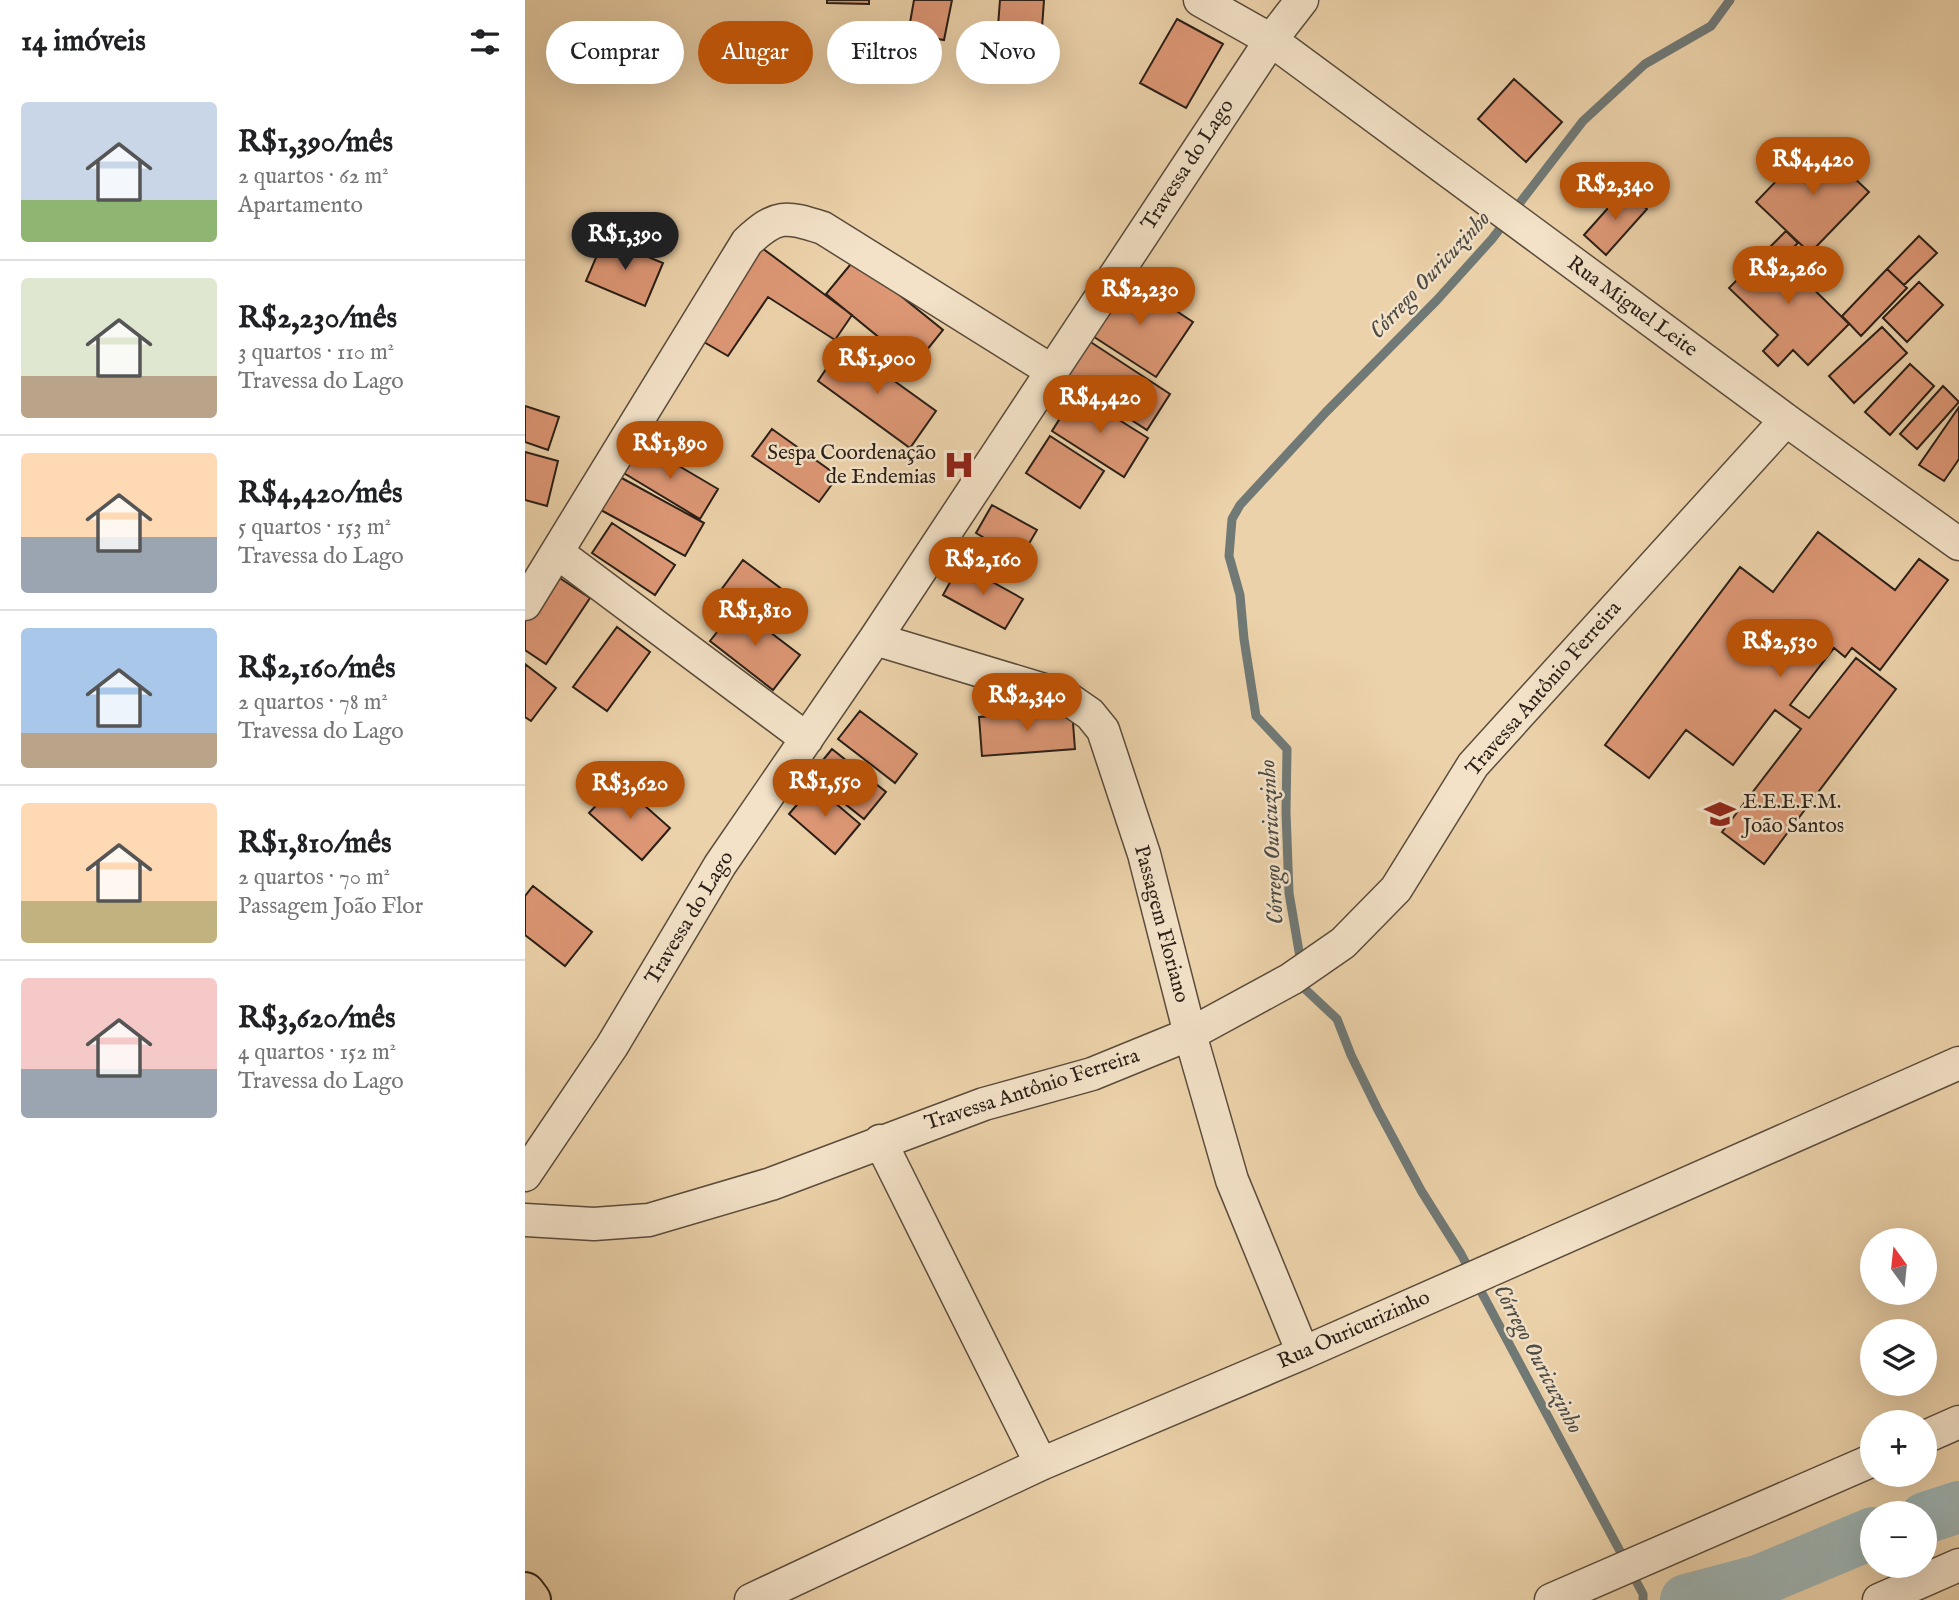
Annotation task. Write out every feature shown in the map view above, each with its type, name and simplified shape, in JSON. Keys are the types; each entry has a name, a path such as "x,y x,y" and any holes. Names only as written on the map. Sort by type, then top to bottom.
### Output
{"main road":[{"path":"525,1592 531,1600"}],"street":[{"name":"Rua Miguel Leite","path":"1200,0 1271,40 1786,420 1959,544"},
{"name":"Travessa do Lago","path":"525,1175 613,1046 720,865 875,639 1271,40 1302,0"},
{"path":"525,604 747,242 766,224 790,218 823,228 1052,371"},
{"name":"Travessa Antônio Ferreira","path":"525,1220 594,1224 649,1220 771,1184 984,1104 1093,1074 1190,1034 1291,979 1333,951 1396,889 1473,765 1786,420"},
{"path":"558,553 807,739"},
{"name":"Passagem Floriano","path":"875,639 1064,696 1090,714 1103,730 1144,854 1190,1034 1232,1180 1303,1353"},
{"name":"Rua Ouricurizinho","path":"751,1600 1041,1464 1303,1353 1959,1063"},
{"path":"880,1141 1041,1464"},
{"path":"1937,1432 1959,1422"},
{"path":"1552,1600 1860,1466"},
{"path":"1879,1600 1959,1565"}],"building":[{"path":"827,0 869,0 869,4 827,3"},
{"path":"914,0 952,0 944,40 942,21 910,21"},
{"path":"1000,0 1044,0 1042,21 998,21"},
{"path":"1177,19 1223,44 1186,108 1140,83"},
{"path":"1514,79 1562,122 1526,162 1478,119"},
{"path":"1815,141 1869,192 1810,253 1756,202"},
{"path":"1625,189 1647,209 1606,255 1584,235"},
{"path":"1786,231 1798,243 1782,258 1849,324 1808,365 1793,350 1778,366 1763,351 1778,335 1729,288"},
{"path":"1919,236 1937,253 1904,285 1887,269"},
{"path":"604,239 663,263 645,306 586,281"},
{"path":"762,248 852,315 835,340 768,297 728,356 697,338"},
{"path":"855,259 943,330 914,366 826,294"},
{"path":"1887,269 1907,288 1861,336 1842,316"},
{"path":"1125,277 1193,322 1156,377 1088,333"},
{"path":"1919,282 1943,305 1907,342 1883,318"},
{"path":"1882,327 1907,353 1854,403 1829,376"},
{"path":"1086,339 1170,394 1147,430 1062,375"},
{"path":"843,344 936,411 910,448 818,381"},
{"path":"1910,364 1934,386 1890,435 1865,412"},
{"path":"1943,386 1959,402 1917,449 1900,434"},
{"path":"1076,393 1148,438 1124,477 1052,431"},
{"path":"525,406 559,417 548,450 525,442"},
{"path":"1959,407 1959,459 1944,481 1919,465"},
{"path":"772,429 838,476 819,502 752,456"},
{"path":"1050,436 1104,471 1080,508 1026,473"},
{"path":"640,443 718,489 700,519 622,472"},
{"path":"525,452 558,461 547,506 525,500"},
{"path":"618,476 704,523 685,556 599,509"},
{"path":"992,505 1037,530 1020,559 976,533"},
{"path":"612,523 675,565 655,595 592,553"},
{"path":"1818,532 1895,590 1919,559 1948,580 1880,670 1852,648 1845,657 1834,648 1790,705 1809,718 1856,658 1896,689 1764,864 1722,832 1801,729 1775,710 1733,765 1686,730 1649,778 1605,745 1740,567 1773,592"},
{"path":"743,560 791,596 768,626 721,590"},
{"path":"960,564 1023,599 1005,629 943,595"},
{"path":"552,573 590,598 546,664 525,650 525,614"},
{"path":"737,607 800,655 773,690 710,641"},
{"path":"617,627 650,652 607,711 573,687"},
{"path":"525,664 556,688 531,721 525,717"},
{"path":"1072,710 1075,749 982,756 979,717"},
{"path":"860,711 917,754 895,783 838,739"},
{"path":"832,749 886,792 864,819 810,776"},
{"path":"618,782 670,828 642,860 589,813"},
{"path":"814,785 860,824 835,854 789,814"},
{"path":"533,886 592,932 565,966 525,935 525,896"}],"waterway":[{"name":"Córrego Ouricuzinho","path":"1301,963 1289,893 1287,749 1256,716 1240,595 1229,556 1232,519 1240,505 1326,412 1437,300 1492,239 1583,121 1645,64 1711,26 1730,0"},
{"name":"Córrego Ouricuzinho","path":"1303,977 1305,989 1337,1019 1377,1108 1422,1192 1461,1254 1643,1594 1643,1600"},
{"path":"1937,1514 1959,1507"},
{"path":"1686,1600 1761,1580 1860,1538"}],"place":[{"name":"Sespa Coordenação de Endemias","path":"959,465"},
{"name":"E.E.E.F.M. João Santos","path":"1720,814"}]}
